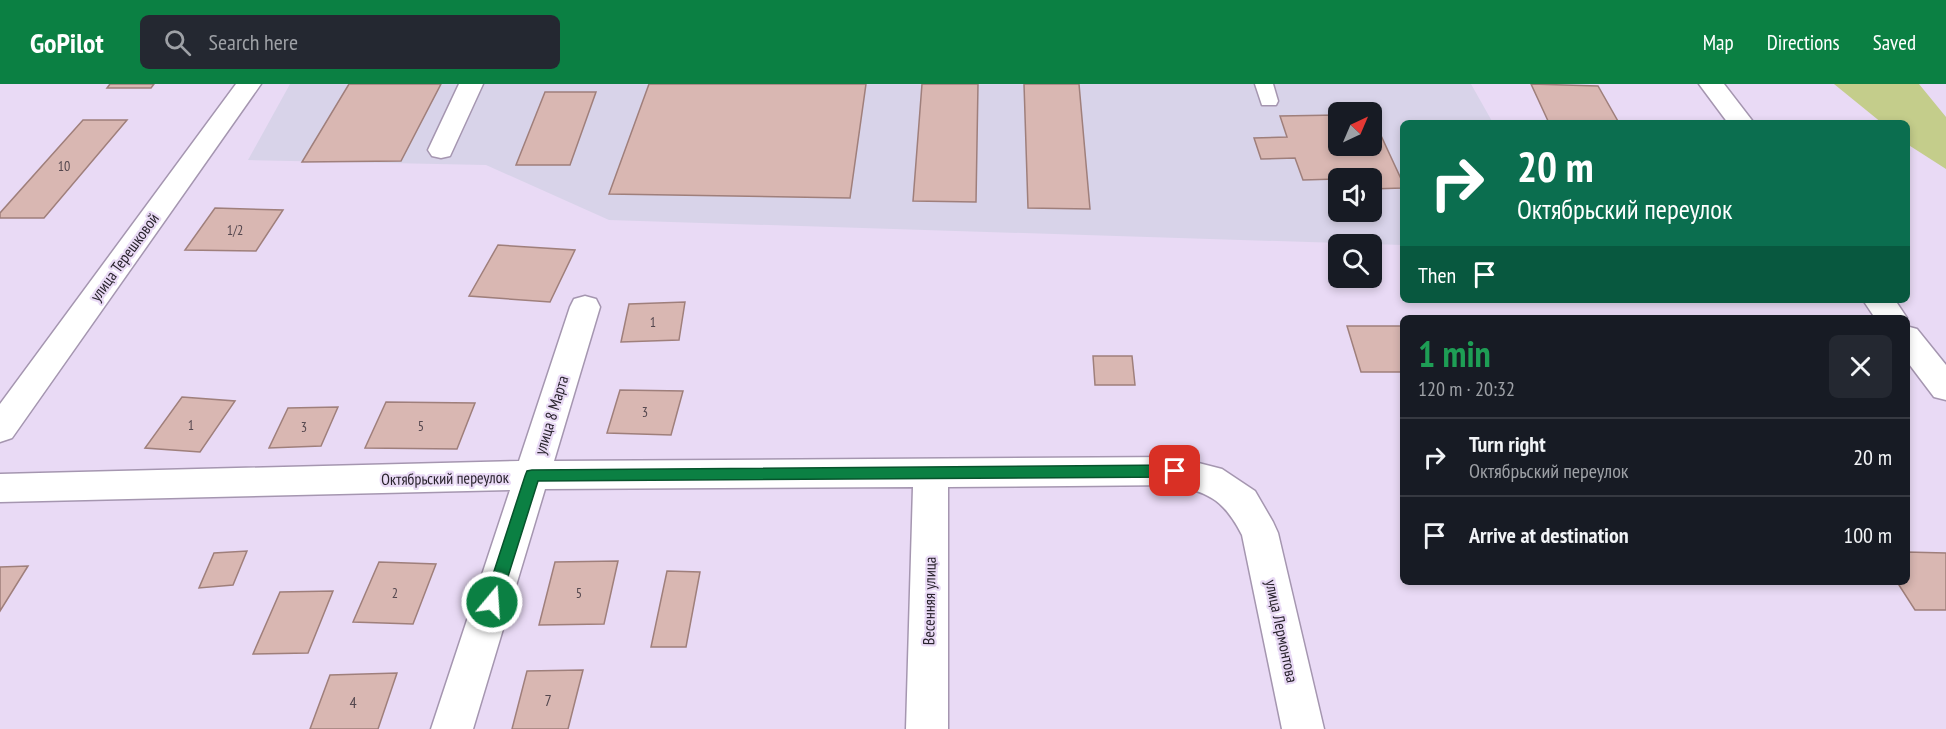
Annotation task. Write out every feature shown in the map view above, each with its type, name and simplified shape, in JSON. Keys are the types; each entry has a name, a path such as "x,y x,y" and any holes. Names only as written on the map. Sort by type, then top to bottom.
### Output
{"street":[{"name":"улица Терешковой","path":"0,429 249,84"},
{"path":"441,150 471,84"},
{"path":"1711,84 1739,120"},
{"path":"1880,303 1890,315"},
{"name":"улица 8 Марта","path":"452,729 585,307"},
{"path":"1910,342 1946,388"},
{"name":"Октябрьский переулок","path":"0,488 532,476 1175,471 1210,479 1242,501 1260,533"},
{"name":"Весенняя улица","path":"927,729 931,473"},
{"name":"улица Лермонтова","path":"1260,533 1303,729"}],"shaded area":[{"path":"290,84 1471,84 1491,120 1400,120 1400,245 1382,244 1382,234 1328,234 1328,243 609,220 486,165 248,160"}],"green space":[{"path":"1834,84 1919,84 1946,117 1946,169 1910,146 1910,120 1878,120"}],"building":[{"path":"110,84 154,84 151,88 107,88"},
{"path":"349,84 441,84 401,161 302,162"},
{"path":"649,84 866,84 850,198 609,194"},
{"path":"922,84 978,84 976,202 913,201"},
{"path":"1024,84 1079,84 1090,209 1028,208"},
{"path":"1531,84 1598,86 1617,120 1548,120"},
{"path":"545,92 596,92 570,165 516,165"},
{"path":"1328,115 1328,156 1382,156 1382,138 1400,177 1400,188 1382,189 1382,168 1328,168 1328,179 1303,180 1295,158 1261,159 1254,138 1287,137 1280,116"},
{"path":"83,120 127,120 44,218 0,218 0,213"},
{"path":"215,208 283,210 256,251 185,250"},
{"path":"498,245 575,250 550,302 469,296"},
{"path":"685,302 679,340 621,342 629,304"},
{"path":"1347,326 1400,326 1400,372 1361,372"},
{"path":"1093,356 1132,356 1135,385 1095,385"},
{"path":"620,390 683,391 671,435 607,433"},
{"path":"182,397 235,401 200,452 145,448"},
{"path":"386,402 475,403 457,449 365,448"},
{"path":"338,407 321,446 269,448 288,408"},
{"path":"247,551 233,585 199,588 214,553"},
{"path":"1910,552 1946,553 1946,610 1915,610 1899,585 1910,585"},
{"path":"618,561 604,624 539,625 555,562"},
{"path":"379,562 436,564 413,624 353,622"},
{"path":"28,566 0,611 0,567"},
{"path":"667,571 700,572 686,647 651,647"},
{"path":"333,591 308,653 253,654 280,592"},
{"path":"583,670 568,729 512,729 527,671"},
{"path":"397,673 378,729 310,729 330,675"}],"route":[{"path":"492,602 532,476 1175,471"}]}
